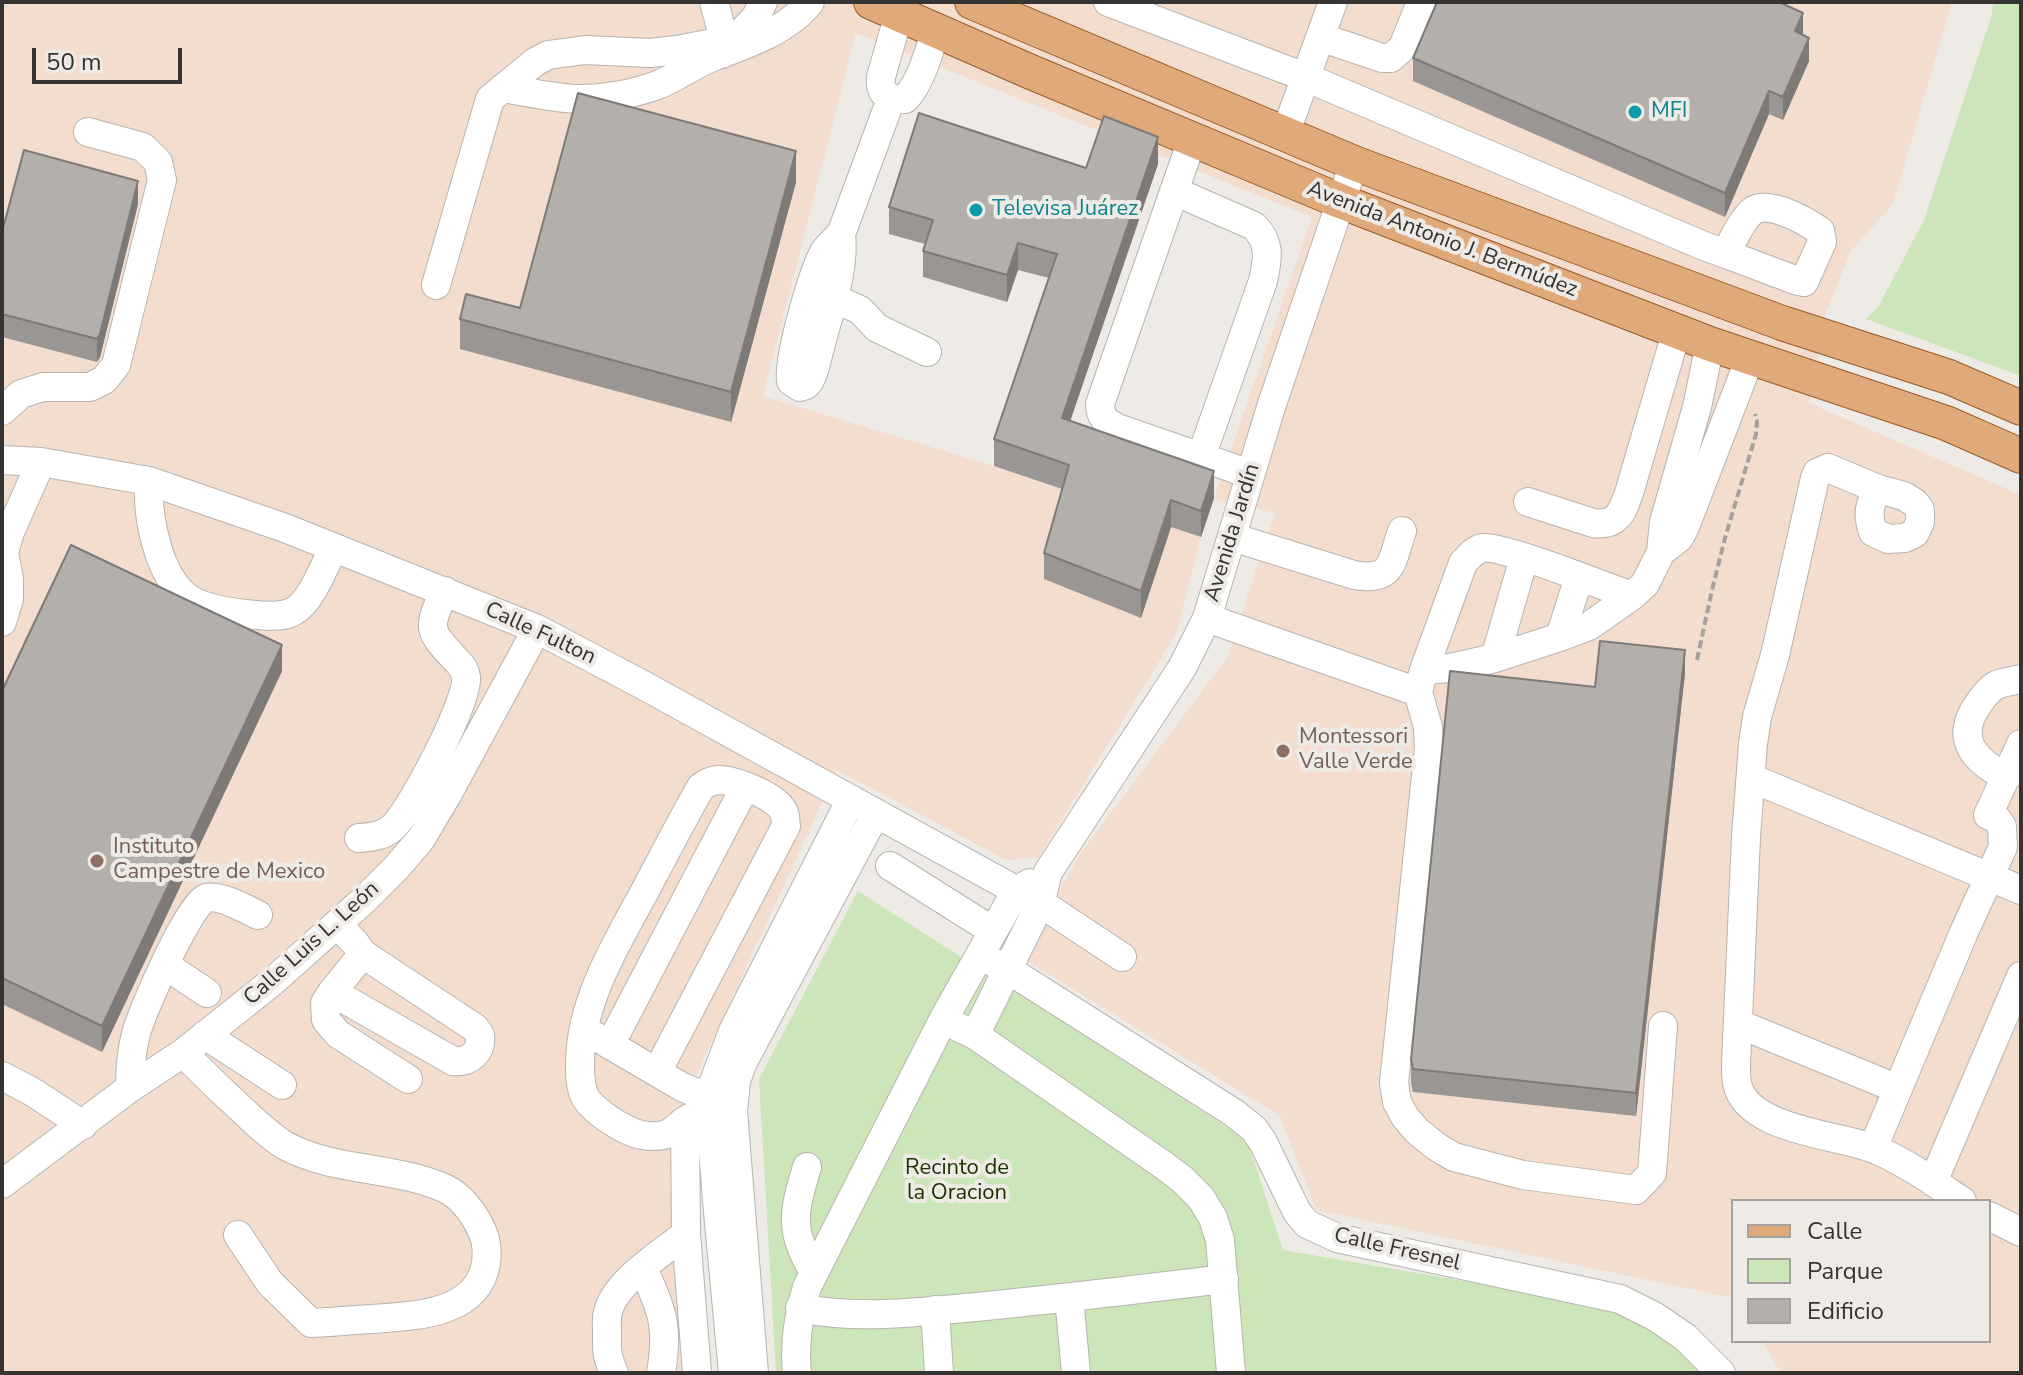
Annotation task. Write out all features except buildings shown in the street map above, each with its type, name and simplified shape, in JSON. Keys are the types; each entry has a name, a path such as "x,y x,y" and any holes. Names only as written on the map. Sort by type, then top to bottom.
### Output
{"main road":[{"name":"Avenida Antonio J. Bermúdez","path":"972,2 1354,163 1782,323 1949,377 2021,408"},
{"path":"885,8 917,7 981,25 1014,20"},
{"name":"Avenida Antonio J. Bermúdez","path":"885,8 1340,201 1710,344 1946,423 2021,456"},
{"path":"990,55 1001,51 1019,52 1085,78 1097,75 1111,62"}],"street":[{"path":"714,2 722,48"},
{"path":"503,88 574,99 628,93 657,85 722,48 756,17 763,2"},
{"path":"436,285 490,99 535,62 548,55 585,50 650,53 722,48 771,32 796,17 810,2"},
{"path":"1108,2 1305,77 1726,254"},
{"path":"1285,134 1333,2"},
{"path":"1320,37 1382,58 1391,58 1403,47 1421,2"},
{"path":"885,8 880,86 883,94 891,99 905,99 910,94 918,81 936,30"},
{"path":"1365,103 1382,58"},
{"path":"841,234 828,247 818,265 792,358 790,373 795,386 805,386 817,360 841,261 841,234 891,99"},
{"path":"2,411 21,394 43,387 90,387 104,380 116,365 162,180 158,162 143,147 88,132"},
{"path":"1192,140 1100,404 1100,414 1117,428 1250,474"},
{"name":"Avenida Jardín","path":"1028,898 1163,698 1207,618 1250,474 1354,163"},
{"path":"1174,191 1254,226 1263,235 1267,247 1263,281 1201,457"},
{"path":"833,298 860,310 877,328 927,352"},
{"path":"1528,502 1593,523 1610,523 1618,517 1629,493 1677,330"},
{"path":"1207,618 1421,681 1450,668 1495,658 1589,626 1645,584 1661,552 1664,522 1697,407 1710,344"},
{"path":"1661,552 1679,538 1685,527 1750,358"},
{"name":"Calle Fulton","path":"2,460 41,462 149,481 285,528 537,629 1028,898 1122,957"},
{"path":"2,622 9,599 9,579 3,552 41,462"},
{"path":"1878,489 1828,468 1817,473 1775,655 1757,717 1746,837 1737,1084 1743,1098 1754,1110 1776,1122 1873,1148 1959,1199"},
{"path":"149,481 148,502 153,530 167,570 177,587 190,599 207,607 231,613 261,615 294,612 305,602 333,548"},
{"path":"1232,537 1370,578 1378,577 1390,566 1402,531"},
{"path":"1632,596 1491,548 1480,548 1463,563 1421,681 1429,747 1394,1083 1397,1102 1405,1117 1427,1139 1454,1157 1523,1175 1636,1190 1652,1173 1663,1026"},
{"path":"1495,658 1524,558"},
{"path":"1560,637 1579,577"},
{"path":"359,838 383,835 401,818 425,777 461,702 466,677 463,669 439,643 433,626 433,615 445,591"},
{"name":"Calle Luis L. León","path":"2,1184 194,1044 272,982 396,868 421,839 537,629"},
{"path":"2007,777 1990,769 1975,755 1967,740 1968,720 1996,685 2021,679"},
{"path":"1873,1148 2003,847 2002,827 1997,819 1988,815 2021,744"},
{"path":"1751,778 2021,890"},
{"path":"657,1072 786,826 784,812 765,795 721,780 701,787 608,959 595,991 580,1051 581,1085 586,1098 598,1112 639,1135 666,1135 714,1107 743,1062 876,813"},
{"path":"610,1045 745,787"},
{"path":"697,1373 686,1234 733,1031 851,799"},
{"name":"Calle Fresnel","path":"890,866 986,943 1007,969 1234,1113 1254,1129 1274,1161 1297,1212 1307,1224 1337,1238 1620,1299 1685,1337 1721,1373"},
{"path":"130,1088 130,1061 136,1032 152,990 193,911 204,899 210,898 224,900 258,915"},
{"path":"797,1373 796,1332 807,1287 943,1020 986,943 1028,898"},
{"path":"975,1035 1007,969 1028,898"},
{"path":"332,992 443,1057 459,1062 472,1058 479,1049 480,1035 475,1028 363,954 337,924"},
{"path":"363,954 325,1003 326,1020 338,1034 408,1079"},
{"path":"165,965 207,993"},
{"path":"1933,1182 2021,976"},
{"path":"943,1020 975,1035 1149,1155 1182,1179 1201,1198 1213,1218 1220,1240 1231,1373"},
{"path":"1739,1024 1898,1089"},
{"path":"584,1030 694,1092 714,1107 754,1373"},
{"path":"194,1044 282,1085"},
{"path":"194,1044 227,1097 286,1146 333,1162 427,1181 448,1190 465,1205 479,1224 487,1255 485,1272 477,1287 459,1302 442,1310 412,1316 311,1323 270,1283 238,1235"},
{"path":"2,1076 83,1125"},
{"path":"714,1107 733,1373"},
{"path":"807,1167 797,1201 795,1232 814,1273"},
{"path":"1991,1217 2021,1232"},
{"path":"614,1373 607,1356 607,1314 613,1299 643,1268 686,1234"},
{"path":"643,1268 662,1312 666,1333 661,1373"},
{"path":"800,1308 840,1315 935,1310 1224,1279"},
{"path":"1069,1298 1076,1373"},
{"path":"935,1310 939,1373"}],"path":[{"path":"1697,660 1715,577 1756,434 1755,414 1735,396"}],"shaded area":[{"path":"2,2 1952,2 1893,204 1850,252 1824,319 1809,403 2021,495 2021,1373 1781,1373 1763,1343 1991,1343 1991,1199 1731,1199 1731,1298 1316,1210 1280,1116 1022,958 1080,854 1227,658 1275,513 1214,498 1312,217 856,33 763,396 994,466 1201,537 1176,634 1038,858 1006,860 837,770 681,1109 702,1373 2,1373"}],"green space":[{"path":"1993,2 2021,2 2021,376 1866,319 1878,307 1924,220 1992,14"},
{"name":"Recinto de la Oracion","path":"858,891 1247,1140 1283,1250 1626,1309 1706,1373 776,1373 759,1079"}],"place":[{"name":"MFI","path":"1635,112"},
{"name":"Televisa Juárez","path":"976,210"},
{"name":"Montessori Valle Verde","path":"1283,751"},
{"name":"Instituto Campestre de Mexico","path":"97,861"}]}
